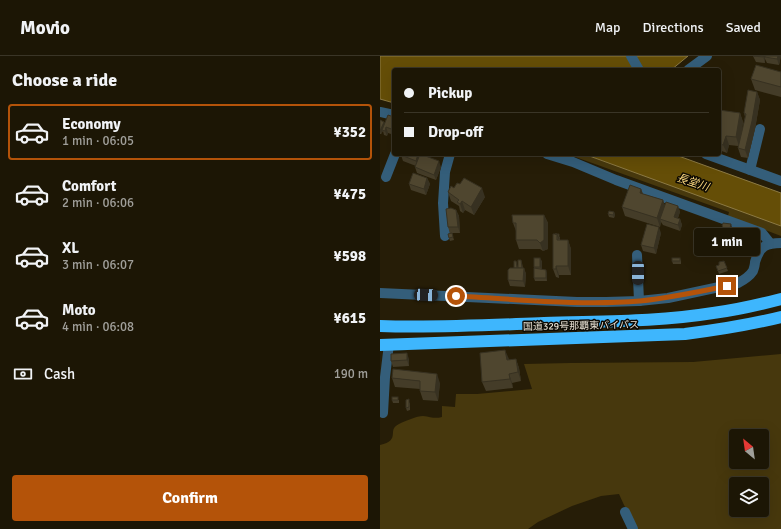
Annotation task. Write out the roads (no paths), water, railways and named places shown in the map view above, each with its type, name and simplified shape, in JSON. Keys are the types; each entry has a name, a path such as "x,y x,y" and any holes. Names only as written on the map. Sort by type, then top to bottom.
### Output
{"highway":[{"name":"国道329号那覇東バイパス","path":"380,326 408,327 642,320 712,314 781,299"},
{"name":"国道329号那覇東バイパス","path":"384,344 685,334 734,327 781,317"}],"street":[{"path":"632,56 638,68"},
{"path":"691,68 707,56"},
{"path":"380,112 392,115"},
{"path":"750,170 760,129"},
{"path":"386,177 394,156"},
{"path":"445,236 443,203 445,172 449,156"},
{"path":"554,156 762,233 770,243"},
{"path":"712,156 781,181"},
{"path":"380,293 576,302 639,301 668,298 738,283 746,278 753,270 758,254 764,246 770,243 781,243"},
{"path":"637,255 639,301"},
{"path":"383,413 385,377 384,344"},
{"path":"625,512 633,529"}],"water":[{"path":"380,56 688,56 673,68 392,68 392,102 380,99"},
{"name":"長堂川","path":"589,156 679,156 781,193 781,226"}]}
